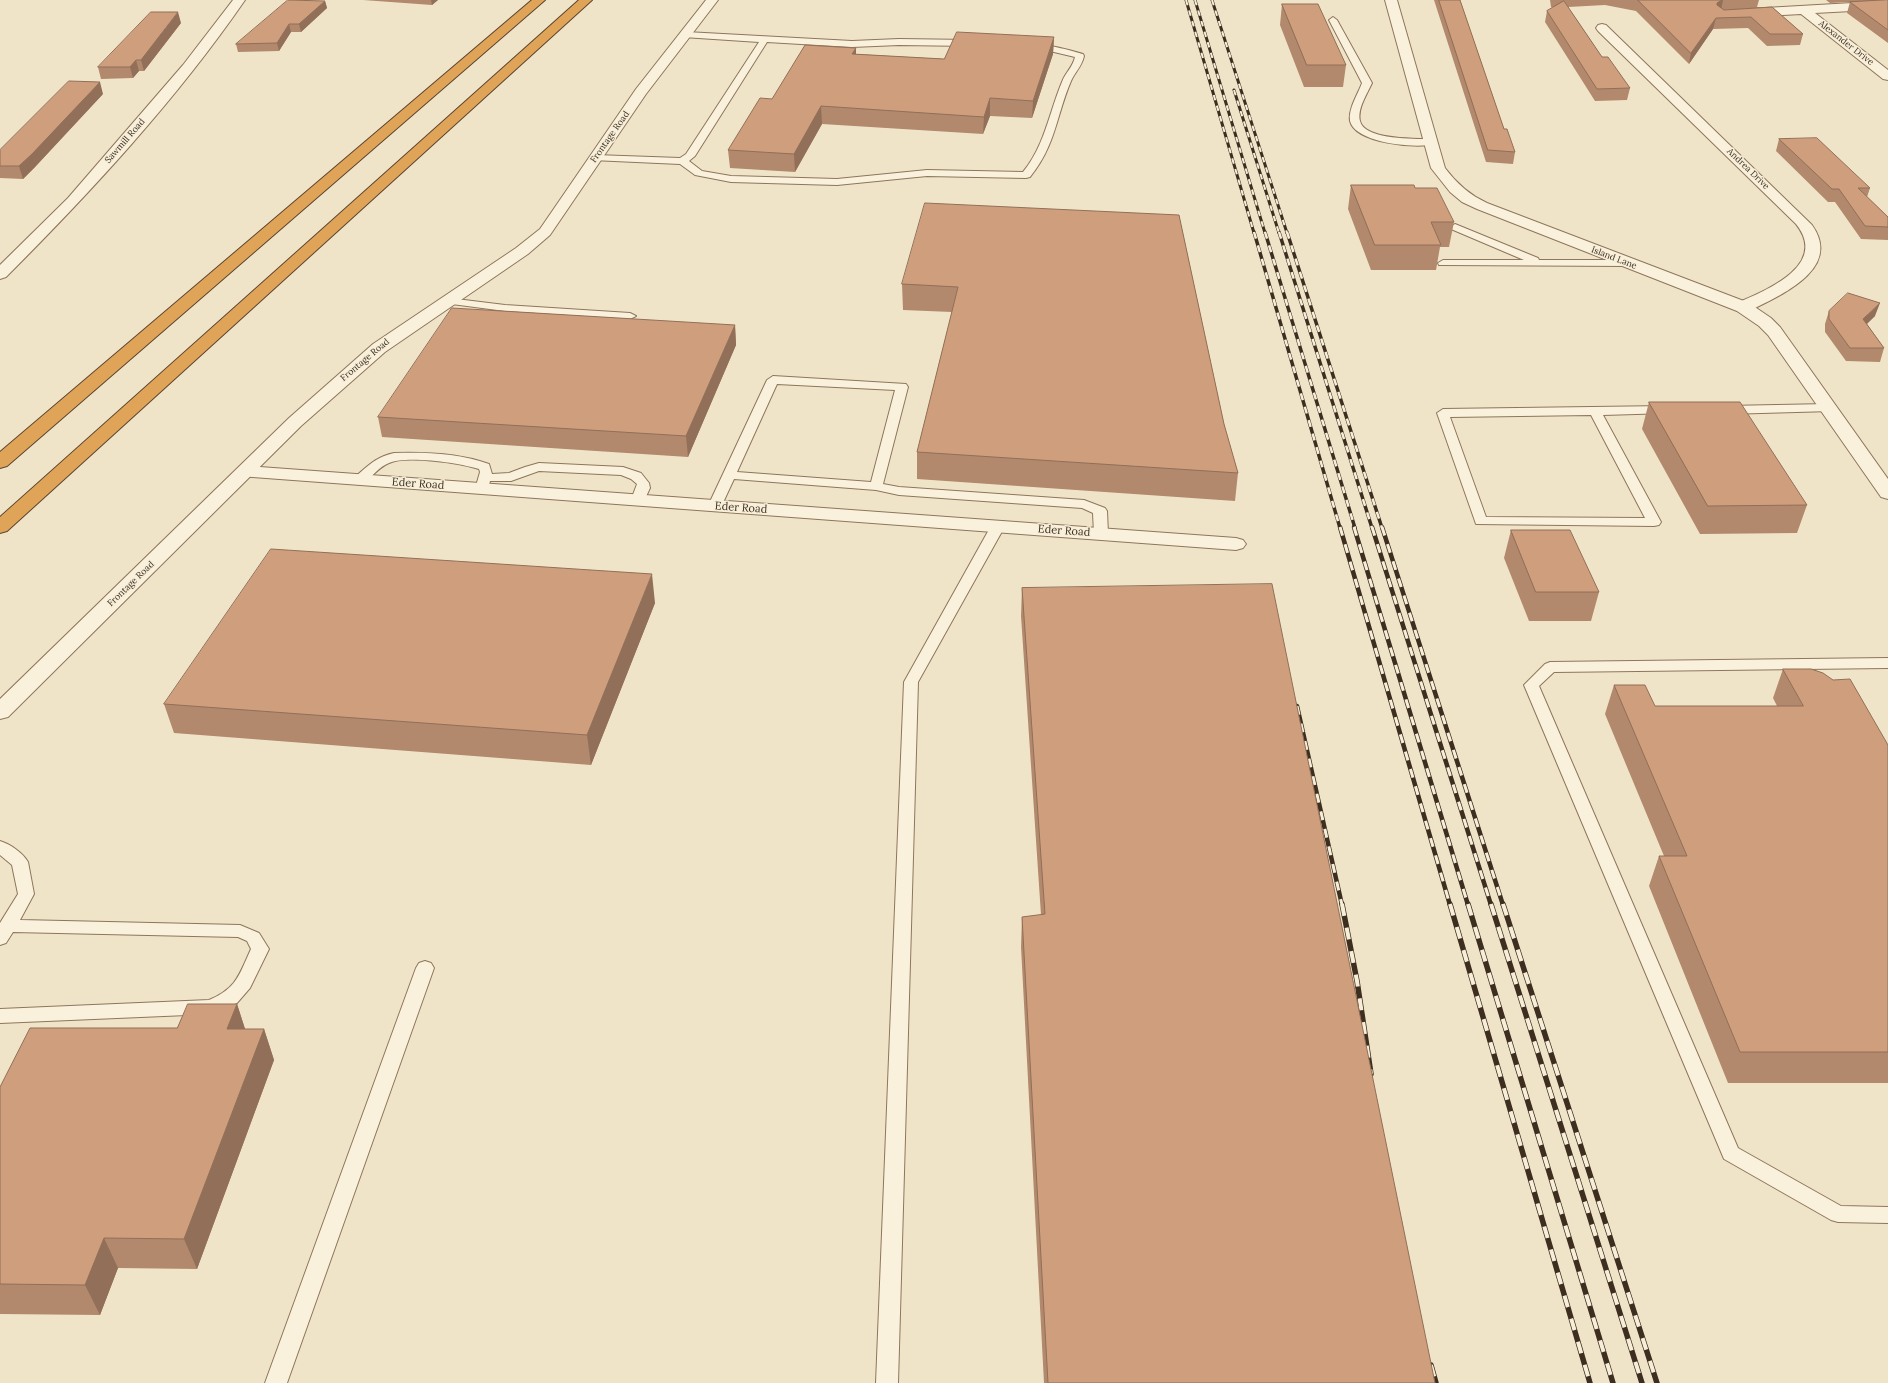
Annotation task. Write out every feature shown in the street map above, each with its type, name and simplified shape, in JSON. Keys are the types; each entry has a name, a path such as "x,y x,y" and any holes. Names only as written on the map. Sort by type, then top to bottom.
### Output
{"highway":[{"path":"0,462 539,0"},
{"path":"0,527 586,0"}],"street":[{"name":"Sawmill Road","path":"0,274 73,201 188,68 239,0"},
{"name":"Frontage Road","path":"0,712 296,422 379,348 410,325 522,251 545,232 641,92 712,0"},
{"name":"Island Lane","path":"1391,0 1438,168 1448,184 1467,198 1491,210 1743,307 1765,322 1774,331 1888,493"},
{"path":"1736,14 1888,5"},
{"name":"Alexander Drive","path":"1804,10 1888,76"},
{"name":"Andrea Drive","path":"1602,28 1801,221 1810,233 1814,243 1814,254 1809,266 1793,280 1775,292 1743,307"},
{"name":"Eder Road","path":"246,472 360,480 483,483 638,500 1236,544"}],"lane":[{"path":"1333,20 1367,83 1355,116 1355,124 1360,129 1380,137 1404,141 1431,142"},
{"path":"686,35 852,44 899,42 980,44"},
{"path":"682,161 690,156 765,39"},
{"path":"595,158 682,161 699,173 731,179 837,182 927,173 1026,176 1036,165 1048,141 1068,78 1078,66 1080,56 1054,49 1024,47"},
{"path":"1455,227 1540,263"},
{"path":"1443,264 1627,263"},
{"path":"448,301 505,308 630,316"},
{"path":"715,506 773,380 902,387 876,486"},
{"path":"1713,410 1828,408"},
{"path":"1595,411 1654,522 1481,521 1442,413 1595,411 1682,410"},
{"path":"360,480 377,464 396,456 448,459 476,463 484,467 486,472 483,483 515,476 527,468 539,467 623,471 636,476 643,483 643,488 638,500"},
{"path":"730,475 876,486 899,491 1084,504 1100,511 1101,534"},
{"path":"887,1383 911,682 998,526"},
{"path":"1888,663 1550,667 1531,685 1731,1153 1838,1214 1888,1215"},
{"path":"0,847 20,862 26,894 4,932"},
{"path":"0,1016 211,1007 231,998 244,983 260,949 253,937 240,930 4,932"},
{"path":"276,1383 425,968"}],"building":[{"path":"288,0 325,1 299,24 289,24 277,43 236,44"},
{"path":"1439,0 1460,0 1504,129 1507,129 1515,152 1488,150"},
{"path":"1638,0 1722,0 1717,3 1717,5 1724,10 1772,7 1803,34 1770,34 1751,17 1716,18 1691,53"},
{"path":"1888,0 1888,30 1850,2"},
{"path":"1564,1 1602,57 1608,57 1630,88 1597,89 1547,11"},
{"path":"1282,4 1318,4 1346,65 1307,65"},
{"path":"151,12 178,12 141,60 136,60 130,67 98,67"},
{"path":"957,32 1054,37 1033,101 990,98 984,117 821,106 794,154 728,150 760,98 772,99 805,45 856,48 852,54 944,59"},
{"path":"69,81 100,82 19,166 0,166 0,150"},
{"path":"1817,138 1870,188 1858,188 1888,217 1888,227 1865,226 1839,189 1832,189 1779,139"},
{"path":"1351,185 1414,185 1415,188 1437,188 1454,222 1431,222 1441,245 1375,245"},
{"path":"925,203 1179,215 1224,424 1238,473 917,452 958,287 902,284"},
{"path":"1848,293 1880,303 1863,319 1884,348 1850,348 1829,319 1829,311"},
{"path":"452,308 735,325 686,436 378,417"},
{"path":"1649,402 1740,402 1807,505 1708,506"},
{"path":"1511,530 1570,530 1599,592 1536,592"},
{"path":"271,549 652,574 587,735 164,704"},
{"path":"1272,584 1435,1383 1048,1383 1022,917 1045,914 1022,588"},
{"path":"1783,669 1811,669 1823,673 1833,680 1850,679 1888,745 1888,1052 1740,1052 1659,856 1687,856 1614,685 1645,685 1655,706 1803,706"},
{"path":"188,1004 237,1004 227,1029 264,1029 184,1239 104,1238 85,1285 0,1284 0,1087 30,1028 177,1028"}],"railway":[{"path":"1186,0 1254,233"},
{"path":"1195,0 1265,233"},
{"path":"1212,0 1287,233"},
{"path":"1234,90 1279,233"},
{"path":"1254,232 1340,528"},
{"path":"1265,232 1355,528"},
{"path":"1279,232 1372,528"},
{"path":"1287,232 1382,528"},
{"path":"1340,527 1450,905"},
{"path":"1354,527 1468,905"},
{"path":"1372,527 1491,905"},
{"path":"1382,527 1503,905"},
{"path":"1297,706 1342,905"},
{"path":"1342,904 1357,981 1371,1074"},
{"path":"1450,904 1590,1383"},
{"path":"1468,904 1613,1383"},
{"path":"1491,904 1642,1383"},
{"path":"1503,904 1657,1383"},
{"path":"1431,1365 1436,1383"}]}
